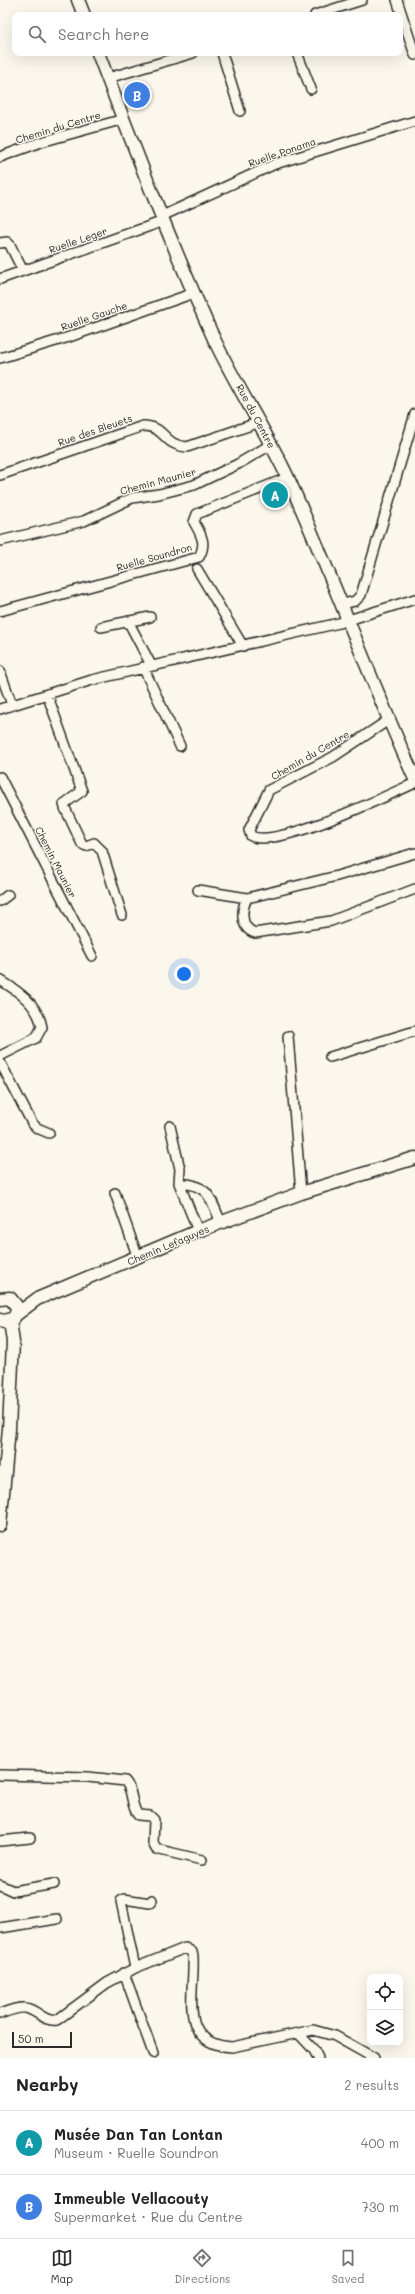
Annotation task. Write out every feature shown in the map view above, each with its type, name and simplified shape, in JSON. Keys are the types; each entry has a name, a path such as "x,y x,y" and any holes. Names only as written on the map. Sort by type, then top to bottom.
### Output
{"street":[{"path":"78,0 83,12"},
{"path":"324,12 362,0"},
{"path":"397,0 401,12"},
{"path":"403,18 415,55"},
{"name":"Rue du Centre","path":"99,56 163,218 216,343 272,444 343,604 390,719 414,772"},
{"path":"108,78 183,56"},
{"path":"223,56 240,111"},
{"path":"298,56 311,89"},
{"name":"Chemin du Centre","path":"0,157 42,142 124,119"},
{"name":"Ruelle Ponama","path":"163,218 275,164 415,121"},
{"name":"Ruelle Leger","path":"0,279 163,218"},
{"path":"0,243 7,242 10,244 23,271"},
{"name":"Ruelle Gauche","path":"0,358 69,337 194,292"},
{"path":"343,604 355,601 361,595 415,414"},
{"name":"Rue des Bleuets","path":"0,475 143,426 158,429 174,446 187,447 260,422"},
{"name":"Chemin Maunier","path":"0,541 84,521 132,498 159,494 194,485 272,444"},
{"name":"Ruelle Soundron","path":"0,611 199,557 203,550 204,542 194,522 196,514 253,490 287,478"},
{"path":"197,569 242,646"},
{"path":"0,709 47,694 147,666 242,646 349,620 415,599"},
{"path":"101,627 150,617"},
{"path":"128,621 180,746"},
{"path":"0,671 12,705"},
{"path":"47,694 82,791 64,804 65,808 82,844 86,846 94,843 102,851 122,915"},
{"name":"Chemin du Centre","path":"390,719 333,757 269,790 249,830 251,836 263,839 282,835 338,817 415,783"},
{"name":"Chemin Maunier","path":"0,777 92,956"},
{"path":"198,890 247,898 337,876 415,853"},
{"path":"247,898 244,905 244,925 248,931 255,934 331,921 415,889"},
{"path":"0,901 8,895"},
{"path":"0,980 19,991 31,1003 42,1027 36,1038 0,1056"},
{"path":"330,1057 415,1031"},
{"path":"288,1036 301,1193"},
{"path":"0,1062 32,1123 37,1128 49,1133"},
{"path":"170,1126 180,1169 179,1183 198,1231"},
{"name":"Chemin Lefaguyes","path":"6,1319 37,1299 138,1258 198,1231 301,1193 415,1158"},
{"path":"179,1183 194,1185 209,1194 221,1223"},
{"path":"115,1193 138,1258"},
{"path":"0,1524 13,1342 6,1319 18,1308 5,1298"},
{"name":"Chemin Lefaguyes","path":"5,1298 37,1299"},
{"path":"0,1775 88,1777 125,1782 131,1790 135,1812 138,1815 150,1816 154,1820 153,1843 156,1849 202,1860"},
{"path":"0,1841 30,1838"},
{"path":"0,1885 13,1891 54,1884"},
{"path":"134,1968 121,1901 124,1898 150,1903 152,1900"},
{"path":"0,1928 57,1918"},
{"path":"0,2014 18,2008 26,2008 47,2020 57,2020 107,1983 124,1973 180,1949 189,1950 193,1957 194,1978 191,2006 194,2025 198,2033 214,2043 232,2047 313,2030 335,2036 374,2058"},
{"path":"124,1973 153,2053"},
{"path":"298,2033 314,2050 318,2058"}],"place":[{"name":"Immeuble Vellacouty","path":"137,95"},
{"name":"Musée Dan Tan Lontan","path":"275,495"}]}
